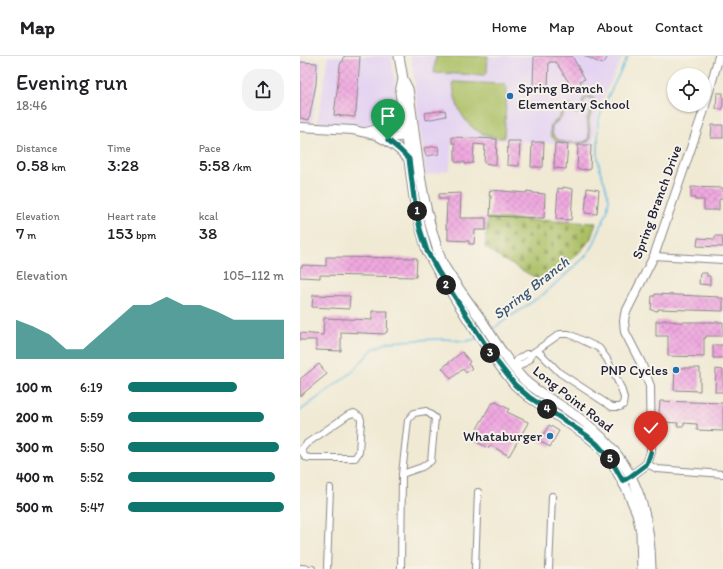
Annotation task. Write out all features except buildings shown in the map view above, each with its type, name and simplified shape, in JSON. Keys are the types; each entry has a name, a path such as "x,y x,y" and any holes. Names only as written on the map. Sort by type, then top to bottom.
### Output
{"main road":[{"name":"Long Point Road","path":"399,56 403,79 408,89 410,133 409,159 414,198 420,229 427,251 487,348 512,369"},
{"name":"Long Point Road","path":"410,133 429,222 443,264 452,280 482,321 512,369 515,385 529,397 597,444 627,478 646,513 651,543 651,569"},
{"path":"378,136 388,140 409,159"},
{"name":"Long Point Road","path":"627,478 641,532 642,569"}],"street":[{"name":"Spring Branch Drive","path":"647,464 651,452 650,386 641,362 625,332 624,321 627,309 654,256 703,113 719,56"},
{"path":"300,127 353,130 389,138 398,138 410,133"},
{"path":"366,132 378,129 410,133"},
{"path":"654,256 723,260"},
{"path":"512,369 517,360 526,354 534,352 560,334 568,334 599,348 607,359 621,388 624,398 623,405 620,407 612,407 560,373 534,352"},
{"path":"401,569 402,474 408,420 414,413 426,412 435,418 431,461 422,467 402,474"},
{"path":"300,462 305,457 353,459 357,457 359,452 360,417 354,413 348,415 306,444 301,450 305,457"},
{"path":"627,478 647,464 657,469 723,474"},
{"path":"327,569 330,488"},
{"path":"475,569 478,492"},
{"path":"549,569 552,496"},
{"path":"300,568 312,569"}],"shaded area":[{"path":"328,56 392,56 398,119 397,123 390,126 317,124"},
{"name":"Spring Branch Elementary School","path":"411,56 623,56 598,108 593,146 452,136 450,170 426,175"},
{"path":"300,60 321,61 312,123 300,122"}],"green space":[{"path":"436,56 488,56 487,73 484,75 434,73"},
{"path":"453,82 504,84 507,87 504,138 492,137 482,133 466,121 457,103"},
{"path":"591,96 595,102 589,119 590,137 589,141 579,144 564,143 553,138 550,131 551,125 559,118 564,106 569,104 576,113 581,111 583,99","holes":["592,98 594,102 587,119 588,140 578,143 571,143 559,140 555,137 552,132 552,126 561,118 565,107 570,106 575,114 582,113 584,100"]},
{"path":"488,218 596,223 591,238 574,257 560,267 538,279 500,258 485,247"}],"waterway":[{"name":"Spring Branch","path":"491,330 545,293 584,258 593,246 607,212 609,199 600,170 598,157 598,122 603,107 628,56"},
{"name":"Spring Branch","path":"300,411 351,373 373,349 389,342 440,339 468,341 477,338"}],"place":[{"name":"Spring Branch Elementary School","path":"510,96"},
{"name":"PNP Cycles","path":"676,370"},
{"name":"Whataburger","path":"550,436"}],"route":[{"path":"388,140 409,159 420,229 427,251 473,327 515,385 529,397 597,444 611,460 623,481 647,464 651,452"}]}
